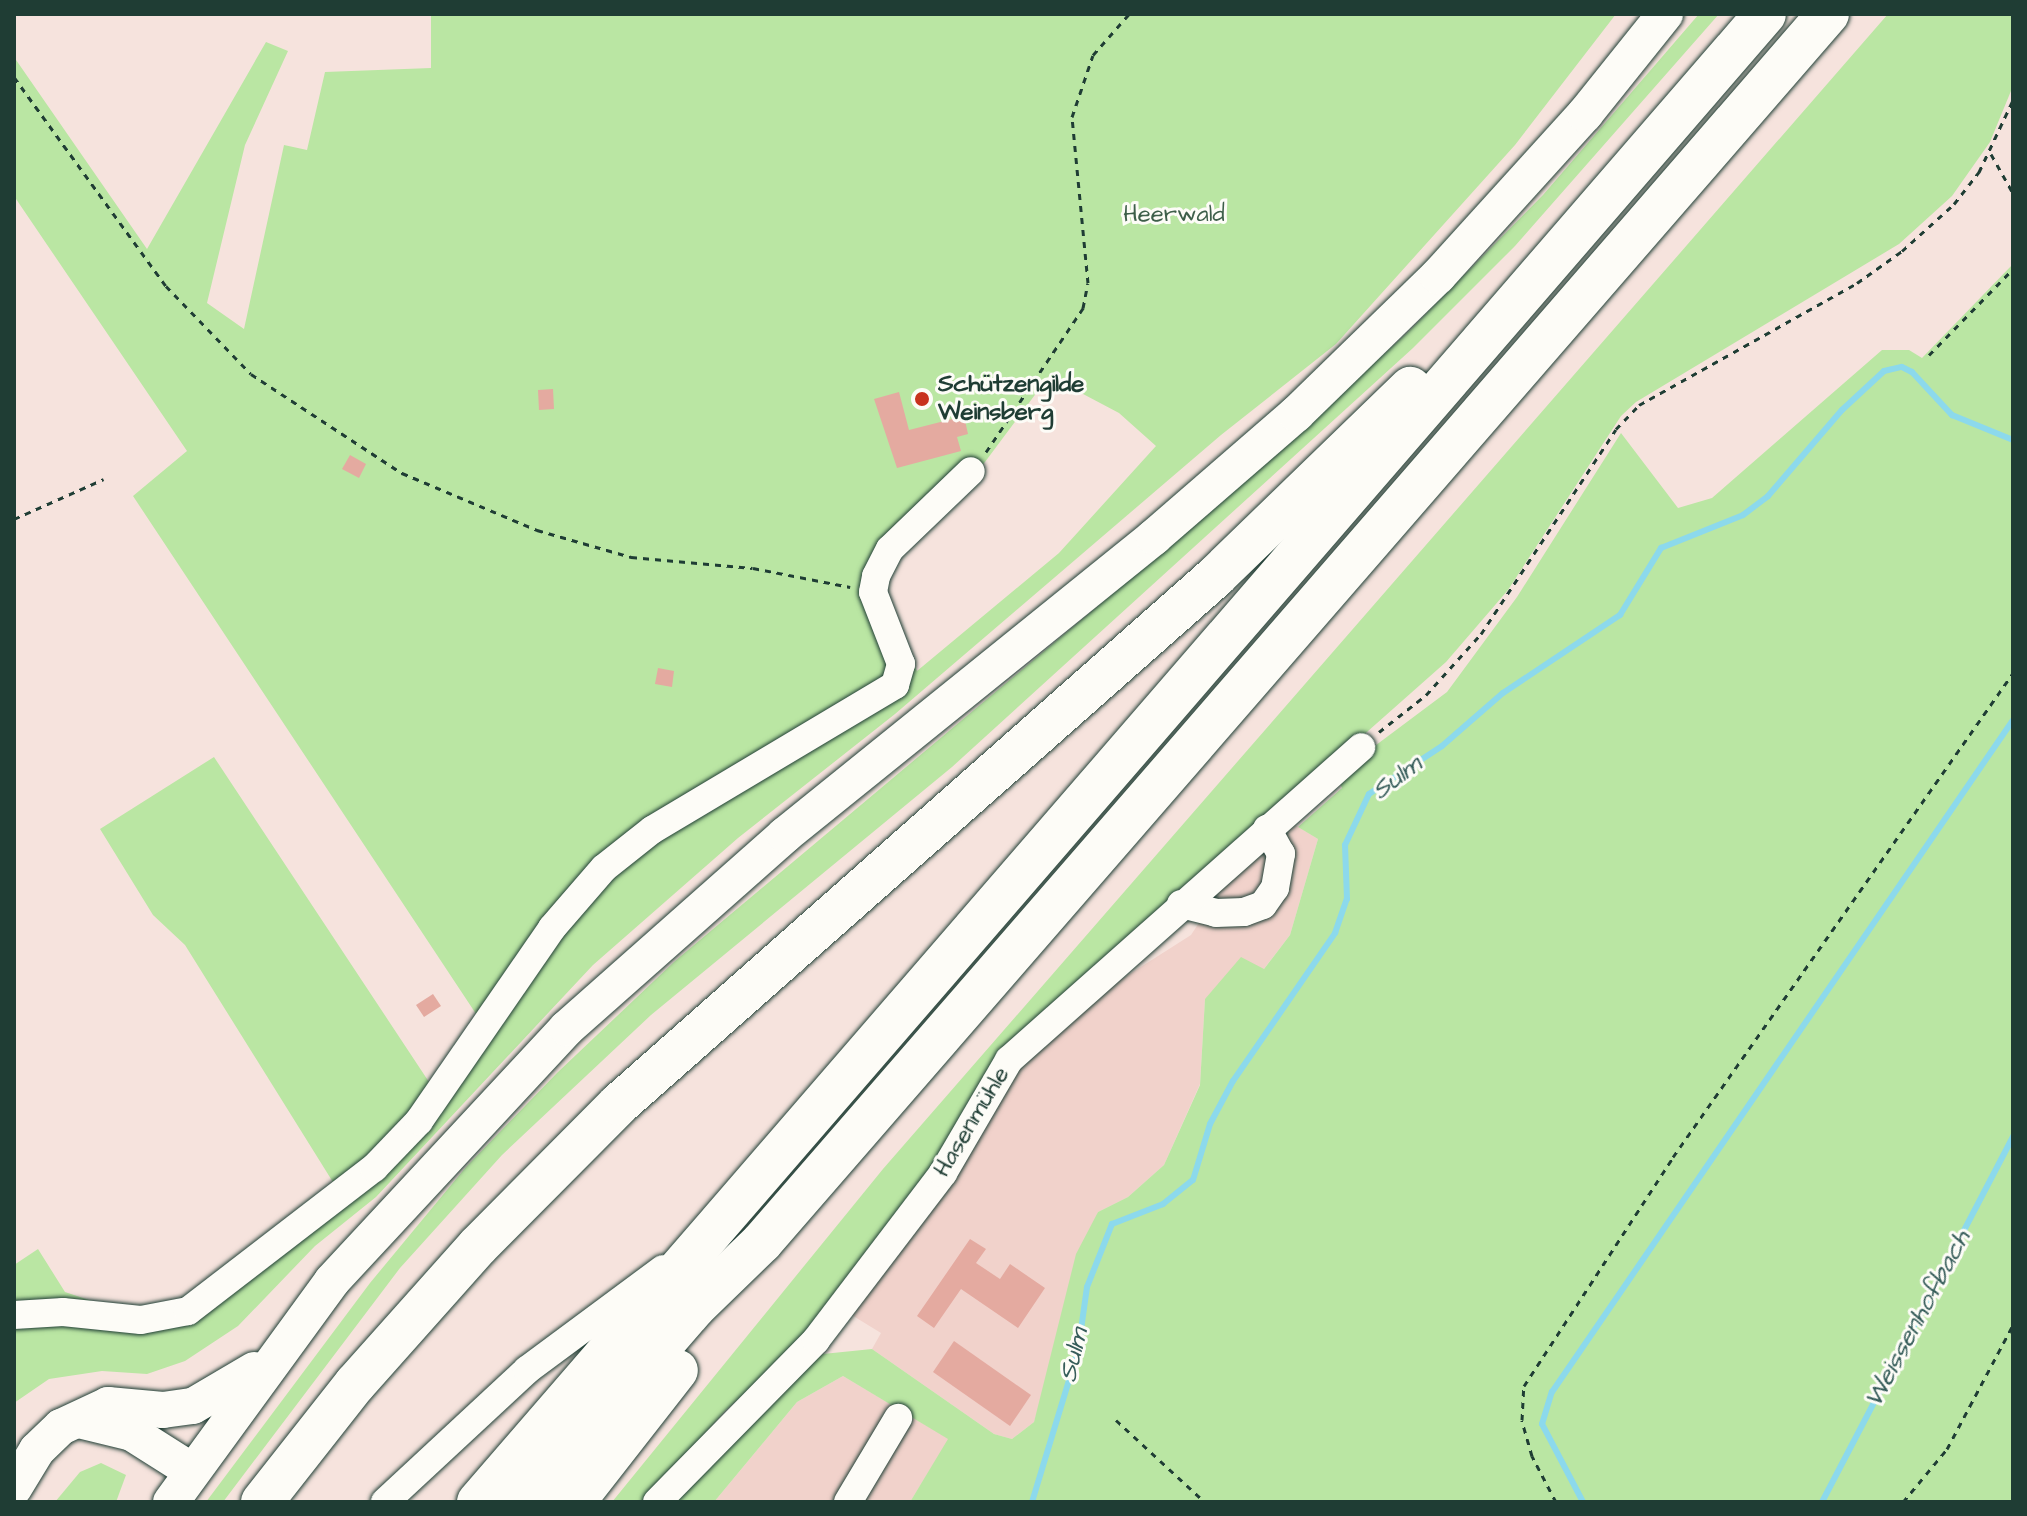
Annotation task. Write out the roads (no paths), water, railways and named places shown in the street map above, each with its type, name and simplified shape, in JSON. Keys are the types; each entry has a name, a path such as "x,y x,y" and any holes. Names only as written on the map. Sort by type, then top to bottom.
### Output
{"highway":[{"path":"478,1502 1765,14"},
{"path":"526,1502 695,1307 762,1242 1828,14"},
{"path":"262,1502 355,1384 468,1258 619,1104 1099,681 1411,387 1551,262"},
{"path":"574,1502 711,1329 762,1242"}],"main road":[{"path":"171,1502 278,1352 382,1224 567,1028 774,845 1154,537 1296,414 1467,244 1585,114 1665,14"},
{"path":"14,1488 37,1450 77,1420 108,1405 163,1410 215,1396 278,1352"},
{"path":"163,1410 188,1430 192,1471"},
{"path":"77,1420 132,1433 192,1471"}],"street":[{"path":"14,1315 63,1312 141,1320 188,1311 213,1297 291,1230 374,1168 419,1121 552,928 604,868 652,830 895,685 901,664 873,592 890,549 971,471"},
{"name":"Hasenmühle","path":"657,1502 816,1340 943,1173 1009,1060 1361,747"},
{"path":"1181,904 1216,913 1244,912 1263,905 1275,888 1281,854 1267,829"},
{"path":"385,1502 527,1370 712,1232"},
{"path":"848,1502 898,1418"}],"waterway":[{"name":"Sulm","path":"1032,1502 1078,1351 1087,1287 1112,1224 1163,1204 1193,1180 1210,1124 1233,1081 1335,933 1347,899 1345,845 1369,794 1442,746 1503,693 1620,615 1661,548 1743,515 1768,496 1842,410 1884,371 1902,367 1912,372 1952,415 2013,440"},
{"path":"1583,1502 1542,1424 1552,1392 2013,720"},
{"name":"Weissenhofbach","path":"1822,1502 2013,1136"}],"place":[{"name":"Schützengilde Weinsberg","path":"922,399"}],"park label":[{"name":"Heerwald","path":"1174,215"}]}
